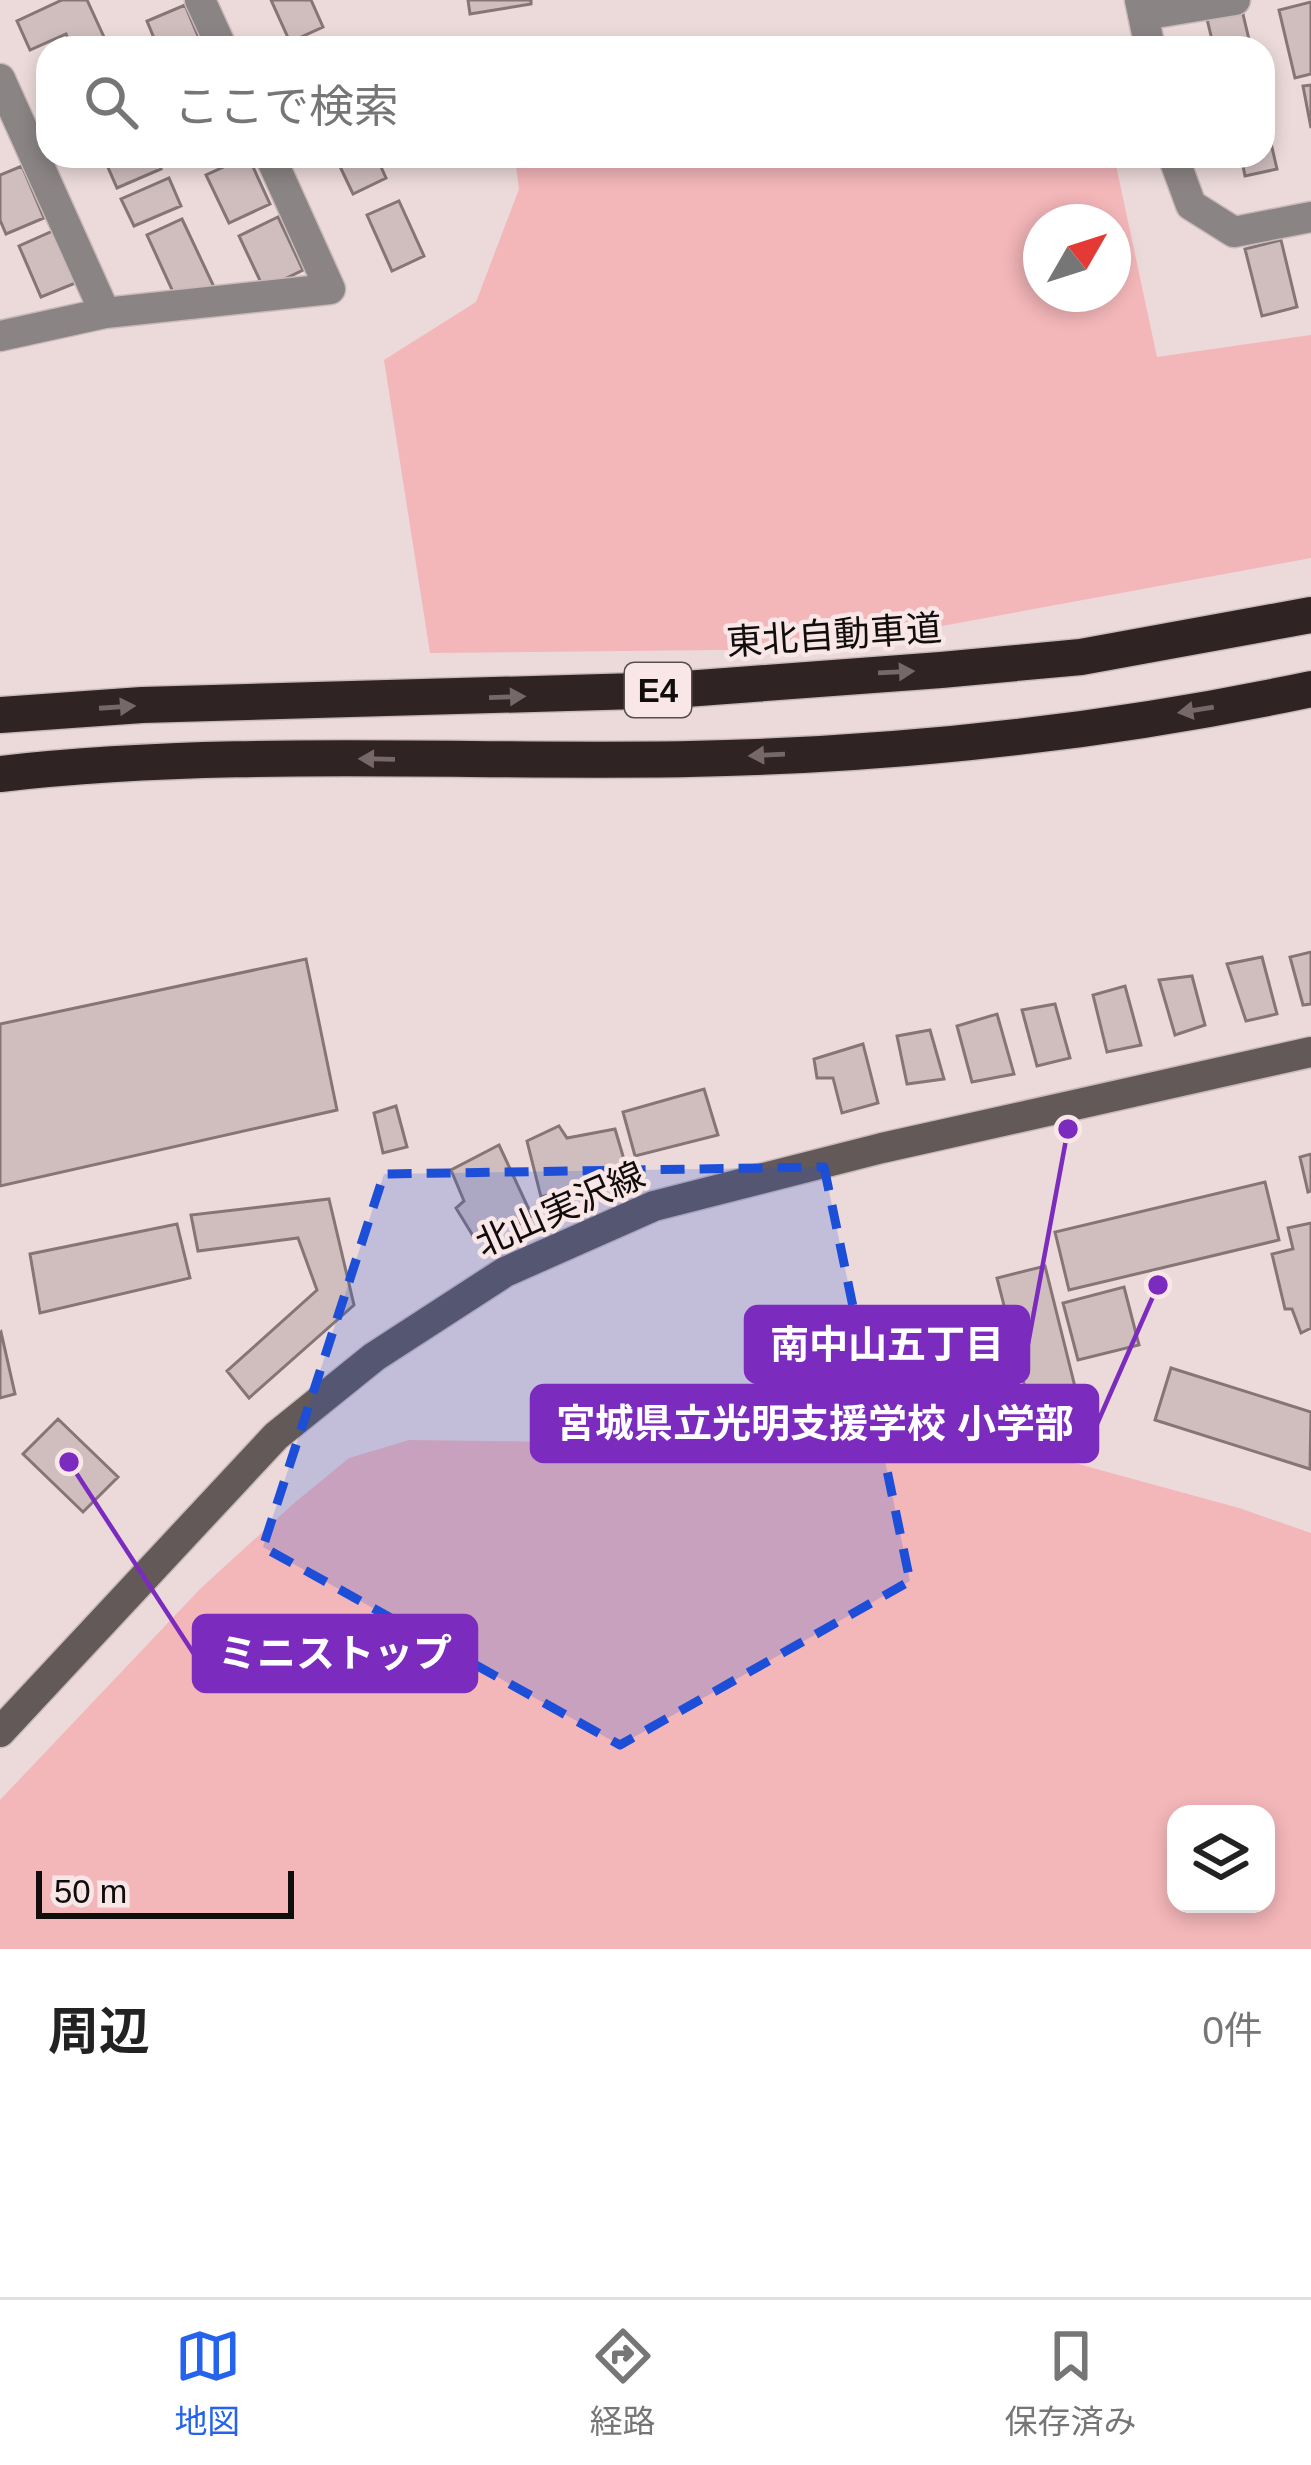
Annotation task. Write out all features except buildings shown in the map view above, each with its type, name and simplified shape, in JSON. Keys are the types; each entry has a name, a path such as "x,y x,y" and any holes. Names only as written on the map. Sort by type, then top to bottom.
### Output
{"highway":[{"name":"東北自動車道","path":"0,715 142,705 671,690 941,670 1081,657 1311,615"},
{"name":"E4","path":"0,774 197,761 694,759 847,751 1129,721 1311,689"}],"street":[{"path":"200,0 216,36"},
{"path":"1141,7 1234,0"},
{"path":"0,79 36,159"},
{"path":"40,168 105,313"},
{"path":"0,336 105,313 330,290 275,168"},
{"path":"1178,168 1192,205 1234,232 1311,217"},
{"name":"北山実沢線","path":"1,1730 276,1436 374,1357 505,1272 654,1206 881,1148 1311,1052"}],"highlighted area":[{"path":"824,1167 910,1581 620,1745 263,1547 384,1174"}],"shaded area":[{"path":"516,168 1117,168 1124,204 1023,204 1023,312 1131,312 1131,235 1157,357 1311,335 1311,558 817,649 430,653 384,360 476,302 519,189"},
{"path":"409,1440 1016,1447 1239,1508 1311,1533 1311,1949 0,1949 0,1800 200,1589 349,1458"}],"place":[{"name":"南中山五丁目","path":"1068,1129"},
{"name":"宮城県立光明支援学校 小学部","path":"1158,1285"},
{"name":"ミニストップ","path":"69,1462"}]}
